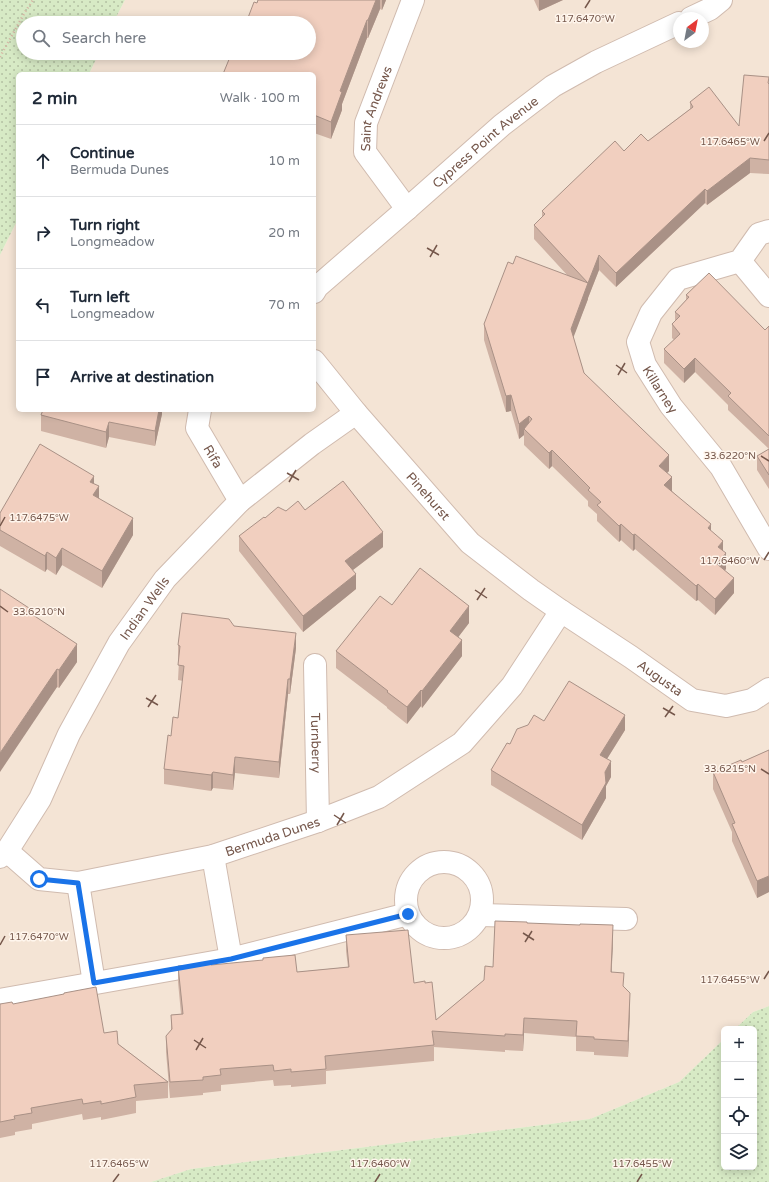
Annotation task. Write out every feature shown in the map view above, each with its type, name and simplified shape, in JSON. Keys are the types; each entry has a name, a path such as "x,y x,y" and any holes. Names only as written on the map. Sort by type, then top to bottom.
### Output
{"street":[{"name":"Saint Andrews","path":"407,209 365,152 366,123 413,0"},
{"path":"704,12 721,0"},
{"name":"Cypress Point Avenue","path":"316,289 502,125 553,86 596,62 673,26"},
{"path":"769,231 758,234 740,261 769,296"},
{"name":"Killarney","path":"740,261 678,279 652,313 638,342 645,365 652,377 671,406 721,468 769,548"},
{"name":"Pinehurst","path":"316,363 356,413 470,543 530,590 561,611"},
{"name":"Rifa","path":"200,412 197,428 240,500"},
{"name":"Indian Wells","path":"3,854 40,799 69,734 119,643 165,578 240,500 312,444 356,413"},
{"name":"Augusta","path":"561,611 631,657 692,700 726,706 752,700 769,689"},
{"name":"Bermuda Dunes","path":"3,854 39,879 78,883 214,856 318,821 379,797 462,743 512,686 561,611"},
{"name":"Turnberry","path":"316,665 318,821"},
{"path":"214,856 231,959"},
{"path":"439,861 460,864 474,875 480,886 482,902 480,915 468,930 457,936 441,938 428,935 414,925 408,914 405,898 408,884 414,875 425,866 439,861"},
{"path":"78,883 94,983"},
{"path":"0,1000 231,959 408,914"},
{"path":"480,915 626,919"}],"path":[{"path":"24,16 33,0"},
{"path":"0,57 16,29"}],"shaded area":[{"path":"125,0 769,0 769,1006 753,1012 738,1026 721,1026 721,1042 679,1082 590,1119 191,1169 151,1182 0,1182 0,255 16,223 16,412 316,412 316,72 90,72 96,60 316,60 316,16 117,16"}],"green space":[{"path":"0,0 125,0 117,16 16,16 16,60 96,60 90,72 16,72 16,223 0,255"},
{"path":"769,1006 769,1182 151,1182 191,1169 590,1119 679,1082 721,1042 721,1170 757,1170 757,1026 738,1026 753,1012"}],"building":[{"path":"258,0 376,0 340,91 342,92 331,122 316,116 316,72 224,72 229,60 316,60 316,16 249,16 254,2 257,3"},
{"path":"744,75 769,77 769,160 750,158 707,191 705,189 616,273 599,255 588,283 534,225 545,214 542,211 615,141 624,151 641,134 648,141 693,107 690,102 709,87 739,126"},
{"path":"516,256 588,283 571,329 584,373 669,455 659,466 672,477 664,485 711,524 708,528 723,541 718,547 726,553 717,564 734,578 715,599 698,584 696,586 635,534 633,535 621,524 619,526 597,505 601,502 588,490 590,488 552,450 549,453 524,429 532,419 529,416 519,424 511,395 506,396 484,324 508,262 513,264"},
{"path":"709,273 765,330 769,326 769,436 728,396 731,393 695,358 684,369 664,349 680,334 672,324 680,316 675,312 689,297 686,295"},
{"path":"42,412 159,412 155,431 109,422 106,432 41,415"},
{"path":"40,444 94,476 90,482 99,486 93,495 133,518 102,571 62,548 56,558 47,552 45,556 0,530 0,513"},
{"path":"769,449 769,475 757,456"},
{"path":"343,481 383,532 345,561 356,574 303,616 239,536 278,507 286,511 298,501 305,510"},
{"path":"420,568 469,606 450,631 462,640 422,691 421,690 407,707 336,651 380,596 392,605"},
{"path":"0,589 32,610 30,613 77,644 59,670 57,669 0,753"},
{"path":"182,613 229,619 234,626 296,633 290,679 288,679 279,762 235,757 233,775 213,772 211,775 164,769 168,735 171,736 173,717 178,718 184,666 178,665 180,646 178,645"},
{"path":"569,681 625,715 600,755 611,761 605,772 606,783 582,825 491,770 507,743 510,744 517,729 528,725 534,715 544,721"},
{"path":"769,750 769,876 757,881 732,824 735,823 713,772 741,760 742,762"},
{"path":"495,921 613,925 611,972 624,973 623,986 630,993 628,1041 594,1039 594,1037 576,1036 577,1021 524,1018 523,1035 505,1034 505,1036 432,1031 434,1045 325,1056 326,1069 291,1072 291,1069 274,1071 273,1065 220,1069 221,1075 203,1077 203,1080 170,1082 166,1036 172,1029 171,1015 183,1014 178,966 211,965 295,955 297,972 349,967 346,935 408,930 414,983 425,981 425,983 432,982 436,1020 484,980 485,966 493,967"},
{"path":"96,987 104,1033 117,1031 118,1044 168,1082 134,1085 136,1097 101,1104 101,1101 83,1104 82,1099 31,1108 32,1113 14,1116 15,1119 0,1122 0,1004 12,1002 13,1004"}],"route":[{"path":"39,879 78,883 94,983 231,959 408,914"}]}
